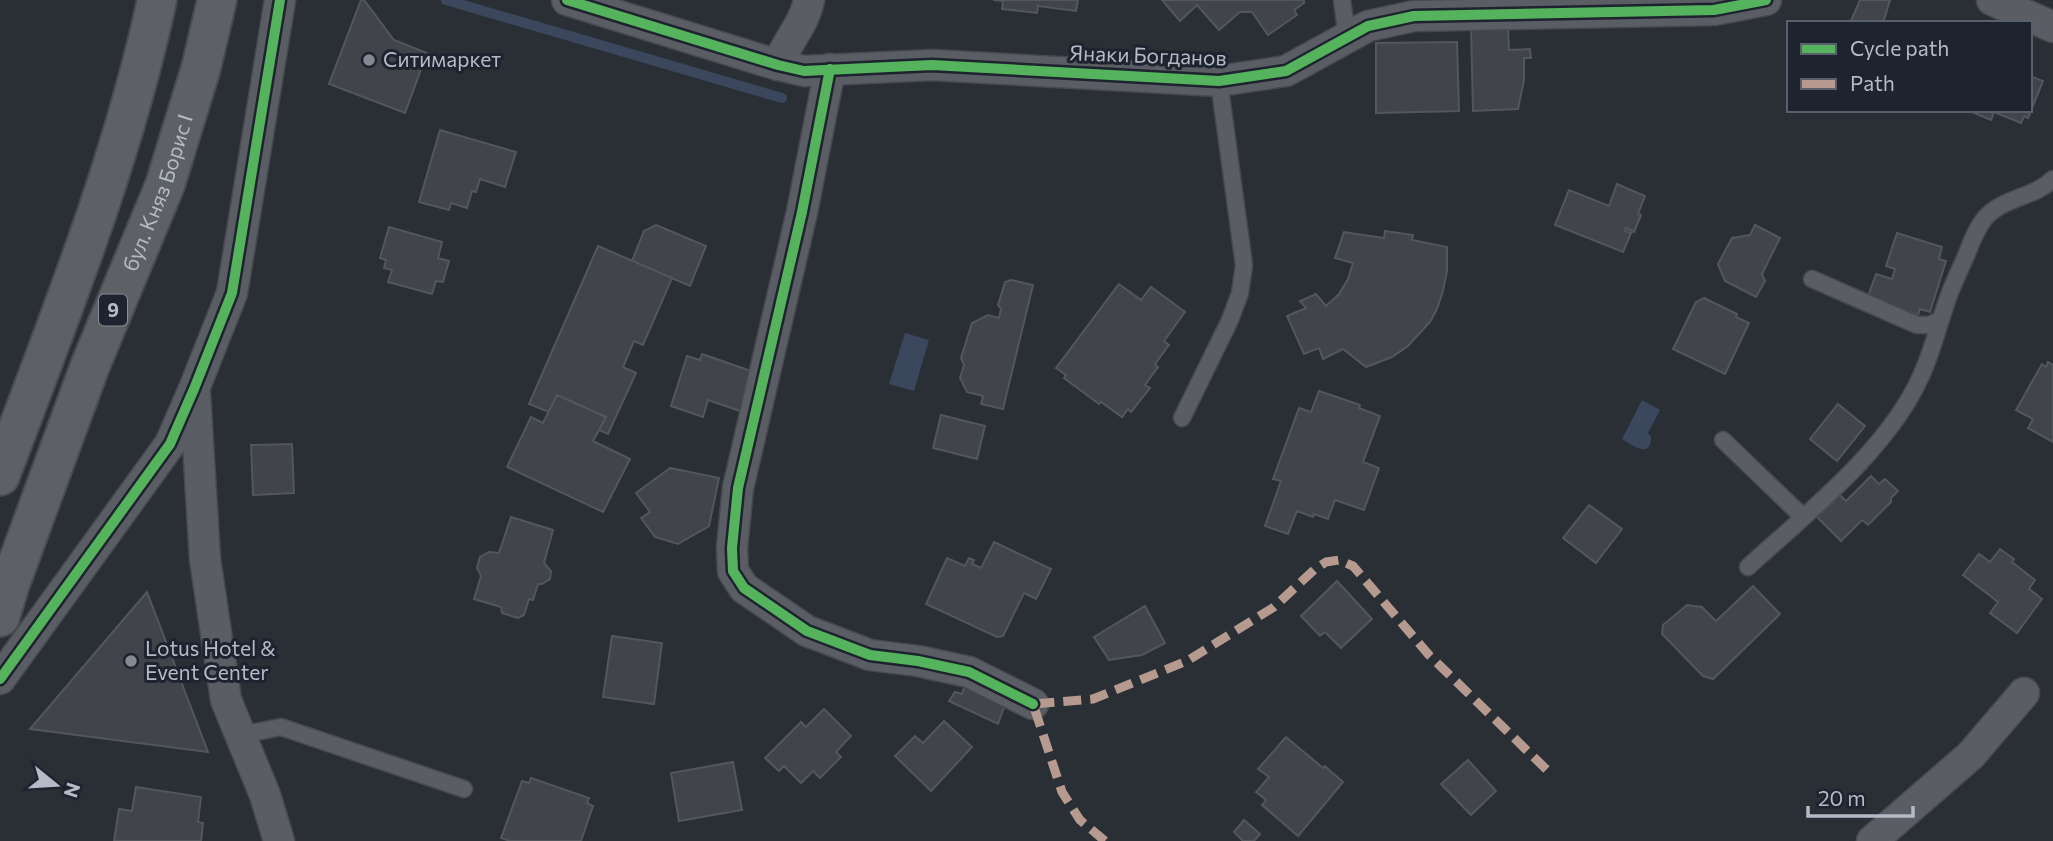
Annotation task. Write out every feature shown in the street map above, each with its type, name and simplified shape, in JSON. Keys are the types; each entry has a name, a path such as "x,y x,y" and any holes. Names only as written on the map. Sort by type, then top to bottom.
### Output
{"highway":[{"name":"9","path":"0,475 114,165 157,0"},
{"name":"бул. Княз Борис I","path":"0,617 90,366 165,185 201,68 217,0"}],"street":[{"path":"0,679 170,444 194,389 232,293 280,0"},
{"name":"Янаки Богданов","path":"567,0 804,71 932,65 1219,80 1286,71 1367,26 1414,16 1714,10 1766,0"},
{"path":"778,65 783,51 797,31 809,0"},
{"path":"1992,0 2053,27"},
{"path":"830,69 802,212 738,488 732,548 733,571 744,588 807,631 870,655 918,661 969,672 1033,704"},
{"path":"194,389 205,559 226,700 265,795 279,841"},
{"path":"1871,841 1971,755 2024,693"}],"lane":[{"path":"1342,0 1347,37"},
{"path":"1182,418 1230,320 1240,293 1244,265 1219,80"},
{"path":"1748,567 1841,482 1874,447 1908,402 1922,374 1949,295 1976,232 1984,220 2003,204 2041,188 2053,179"},
{"path":"1812,279 1917,325 1930,325 1941,319"},
{"path":"1723,440 1803,517"},
{"path":"240,735 281,727 464,789"}],"water":[{"path":"905,333 929,340 914,391 889,384"},
{"path":"1642,400 1660,410 1648,433 1651,437 1648,448 1640,449 1622,439"}],"building":[{"path":"361,0 364,0 394,40 427,53 405,113 329,84"},
{"path":"993,0 1078,0 1076,11 1038,6 1037,13 1002,9 1003,1"},
{"path":"1162,0 1304,0 1304,3 1294,10 1297,15 1268,35 1252,12 1240,12 1219,30 1197,5 1180,21"},
{"path":"1860,0 1890,0 1884,21 1851,21"},
{"path":"1508,26 1509,50 1530,49 1531,58 1524,58 1524,80 1518,109 1473,111 1471,27"},
{"path":"1457,42 1459,111 1376,113 1376,43"},
{"path":"2032,77 2043,81 2032,108"},
{"path":"1972,112 1994,112 1991,120"},
{"path":"1994,112 2030,112 2028,118 2024,116 2021,123"},
{"path":"440,130 516,152 505,187 480,179 476,192 472,191 467,208 451,203 449,210 419,202"},
{"path":"1617,184 1645,196 1634,232 1626,228 1625,231 1631,233 1623,252 1555,225 1569,190 1609,206"},
{"path":"656,225 706,246 690,286 632,261 644,231"},
{"path":"1755,225 1780,238 1762,274 1765,281 1756,297 1725,281 1718,264 1732,238 1750,235"},
{"path":"389,227 442,242 438,258 449,261 443,282 436,281 432,294 388,282 392,270 384,268 386,260 380,258"},
{"path":"1385,231 1413,235 1412,240 1447,247 1447,271 1443,291 1430,322 1408,346 1392,357 1366,367 1343,349 1323,359 1319,348 1304,354 1287,316 1306,308 1300,301 1316,294 1326,306 1339,294 1353,263 1335,258 1344,232 1384,238"},
{"path":"1897,233 1942,247 1939,259 1946,261 1930,312 1920,309 1918,315 1867,299 1876,274 1892,279 1895,269 1886,266"},
{"path":"598,246 672,278 643,345 634,341 623,367 636,373 608,434 599,430 606,417 557,395 549,412 529,404"},
{"path":"1011,280 1033,285 1003,409 981,404 983,396 967,392 960,378 964,365 961,358 972,323 988,315 999,318 1001,309 998,305 1005,282"},
{"path":"1119,284 1141,300 1151,287 1185,312 1164,341 1169,345 1155,364 1158,367 1145,385 1150,388 1131,412 1128,409 1122,417 1101,402 1099,404 1064,378 1066,375 1056,368"},
{"path":"1704,298 1749,323 1725,374 1673,349 1696,302"},
{"path":"702,354 751,371 749,414 708,400 703,417 671,406 687,356 700,360"},
{"path":"2048,362 2053,365 2053,442 2028,428 2033,419 2016,410 2042,364 2046,367"},
{"path":"1319,391 1360,405 1359,408 1380,416 1363,462 1379,468 1364,510 1335,500 1328,519 1297,511 1288,534 1265,526 1281,481 1273,479 1299,408 1311,412"},
{"path":"557,395 606,417 593,441 630,459 603,512 507,467 531,417 543,423"},
{"path":"1838,404 1865,426 1837,461 1810,439"},
{"path":"941,415 985,426 977,459 933,448"},
{"path":"292,444 294,493 253,495 251,445"},
{"path":"670,468 719,478 709,526 678,544 655,537 641,518 650,512 636,493"},
{"path":"1871,476 1879,484 1885,479 1898,491 1868,525 1862,520 1841,541 1817,517 1840,495 1846,501"},
{"path":"1589,505 1622,529 1596,563 1563,538"},
{"path":"511,517 553,530 544,563 551,571 550,579 538,584 533,600 529,599 524,615 518,618 502,613 501,607 474,599 481,576 477,568 480,557 489,552 499,553"},
{"path":"994,542 1051,569 1036,599 1024,593 1003,636 997,637 926,604 947,558 965,566 969,558 974,560 972,564 981,568"},
{"path":"2000,549 2035,580 2029,589 2042,599 2017,633 1990,613 1998,602 1963,575 1979,554 1990,562"},
{"path":"1337,581 1372,619 1341,648 1325,632 1320,636 1301,616"},
{"path":"1753,586 1780,614 1713,679 1703,676 1662,634 1663,625 1687,605 1702,607 1716,621"},
{"name":"Lotus Hotel & Event Center","path":"147,592 208,752 30,729"},
{"path":"1145,606 1165,643 1142,655 1109,660 1094,637"},
{"path":"612,636 662,643 654,704 603,697"},
{"path":"966,681 1006,702 998,724 949,701 955,692 962,694"},
{"path":"824,709 851,736 836,752 841,757 820,778 813,771 801,783 784,766 779,771 765,758 801,722 806,727"},
{"path":"944,721 972,747 931,791 895,756 915,736 923,743"},
{"path":"1286,737 1343,782 1298,836 1262,805 1266,800 1256,792 1269,777 1258,769"},
{"path":"1468,760 1496,791 1471,815 1441,784"},
{"path":"733,762 742,810 679,821 671,773"},
{"path":"531,778 589,798 587,803 593,806 581,841 510,841 501,838 522,781 529,783"},
{"path":"136,787 201,797 198,822 203,823 201,841 114,841 119,809 132,811"},
{"path":"1244,820 1260,834 1254,841 1243,841 1234,832"}],"waterway":[{"path":"446,0 782,98"}],"marked path":[{"path":"1105,841 1080,820 1062,792 1033,704 1093,699 1187,661 1274,607 1326,562 1339,560 1353,566 1429,655 1547,770"}],"cycle path":[{"path":"0,679 170,444 194,389 232,293 280,0"},
{"path":"567,0 804,71 932,65 1219,81 1286,71 1368,26 1414,16 1714,10 1766,0"},
{"path":"830,69 802,212 738,488 732,548 733,571 744,588 807,631 870,655 918,661 969,672 1033,704"}],"place":[{"name":"Ситимаркет","path":"369,60"},
{"name":"Lotus Hotel & Event Center","path":"131,661"}]}
